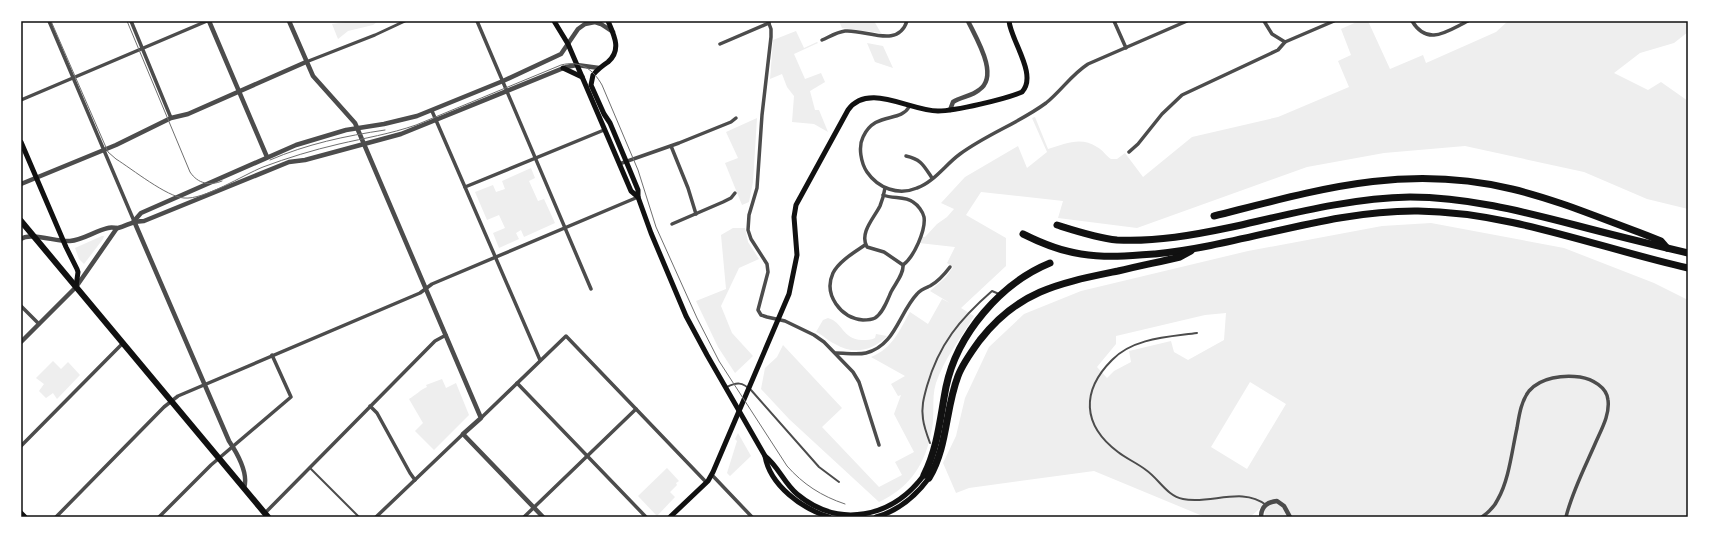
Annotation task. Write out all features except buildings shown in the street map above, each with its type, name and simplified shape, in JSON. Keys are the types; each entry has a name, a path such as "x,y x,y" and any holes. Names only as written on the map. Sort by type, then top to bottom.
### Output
{"highway":[{"path":"1214,216 1322,188 1346,184 1388,179 1452,179 1492,185 1530,194 1646,234 1661,241 1667,248"},
{"path":"1057,225 1090,235 1114,240 1155,240 1184,236 1351,202 1408,197 1434,198 1493,205 1688,253"},
{"path":"1023,234 1054,248 1080,254 1107,257 1134,256 1192,250 1308,224 1356,215 1398,211 1437,212 1479,216 1512,223 1688,268"},
{"path":"927,476 940,455 950,405 958,375 974,348 992,325 1004,314 1027,298 1052,286 1088,276 1180,257 1192,250"},
{"path":"927,476 946,387 958,354 970,331 985,311 1000,295 1029,273 1050,263"}],"main road":[{"path":"554,21 568,44 631,192 638,197"},
{"path":"608,21 613,32 616,46 614,54 608,62 599,68 593,75 591,85 604,114 610,123 638,190 638,197 657,249 686,316 765,456 771,461 782,478 797,494 820,508 838,513 865,514 891,506 910,492 927,476"},
{"path":"670,517 712,475 789,294 796,258 794,216 796,205 848,110 859,100 873,97 924,110 950,110 1018,93 1025,88 1028,80 1026,68 1011,33 1009,21"},
{"path":"563,68 582,77"},
{"path":"21,142 78,272 76,287"},
{"path":"21,222 244,488 265,516"},
{"path":"765,456 766,464 779,484 789,494 807,508 830,517"},
{"path":"876,517 890,512 902,505 919,491 927,476"},
{"path":"21,513 25,517"}],"street":[{"path":"49,21 134,221 246,477 244,488"},
{"path":"131,21 171,118"},
{"path":"21,100 208,21 267,157"},
{"path":"289,21 306,62 318,83 347,112 357,128 481,418"},
{"path":"21,184 104,150 171,118 188,114 306,62 375,35 405,21"},
{"path":"477,21 591,289"},
{"path":"822,40 844,31 892,36 901,31 908,21"},
{"path":"950,110 950,106 955,101 981,89 985,84 988,74 984,58 968,21"},
{"path":"1114,21 1126,48"},
{"path":"908,107 905,112 900,115 886,117 873,124 862,138 861,147 864,166 871,177 885,188 898,191 909,190 924,185 961,153 1046,103 1074,73 1081,68 1187,21"},
{"path":"1264,21 1272,34 1285,42"},
{"path":"1129,152 1138,144 1162,114 1182,96 1278,50 1285,42 1328,22 1334,21"},
{"path":"1412,21 1423,34 1432,36 1441,34 1468,21"},
{"path":"134,221 141,214 267,157 318,138 357,128 390,123 432,111 503,81 558,56 578,29 587,22 601,24 613,32"},
{"path":"720,44 768,22 771,36 762,115 757,188 749,215 748,230 754,244 767,264 768,272 758,310 759,313 767,317 779,319 814,335 836,353 858,379 879,445"},
{"path":"21,239 25,236 33,236 53,240 71,241 110,228 117,228 134,221 144,221 284,164 401,134 563,68 577,65 599,68"},
{"path":"432,111 540,360"},
{"path":"619,164 671,146 731,122 736,118"},
{"path":"465,188 604,130"},
{"path":"671,146 688,188 696,214"},
{"path":"906,156 915,158 922,163 932,178"},
{"path":"883,195 909,199 916,204 923,216 924,223 916,248 911,258 903,265 903,271 882,310 877,316 867,320 848,317 834,301 831,292 831,279 837,267 866,245 867,227 881,205 883,195 885,188"},
{"path":"672,224 731,198 735,193"},
{"path":"56,517 171,401 178,396 420,293 431,285 495,257 638,197"},
{"path":"21,342 76,287 117,228"},
{"path":"866,245 884,252 903,265"},
{"path":"836,353 856,354 866,353 877,349 893,334 904,312 918,293 943,276 950,267"},
{"path":"21,306 39,324"},
{"path":"265,516 370,406 435,341 446,335"},
{"path":"376,517 566,336 706,482"},
{"path":"21,446 123,343"},
{"path":"159,517 232,446 290,397 272,355"},
{"path":"1482,517 1495,505 1504,486 1520,412 1526,395 1536,385 1545,380 1566,376 1585,378 1595,382 1603,388 1607,394 1608,405 1604,424 1566,517"},
{"path":"517,383 646,517"},
{"path":"370,406 377,413 415,480"},
{"path":"524,517 636,409"},
{"path":"463,434 544,517"},
{"path":"712,475 752,517"},
{"path":"1261,517 1261,511 1266,505 1277,501 1282,504 1290,517"}],"lane":[{"path":"933,443 923,419 923,401 932,368 939,353 956,326 992,291 1000,295"},
{"path":"1197,333 1170,336 1138,343 1119,353 1101,374 1090,396 1091,415 1095,427 1100,436 1116,451 1146,470 1170,494 1178,498 1198,500 1247,496 1257,499 1266,505"},
{"path":"726,388 742,383 751,390 819,467 839,482"},
{"path":"310,468 359,517"}],"shaded area":[{"path":"353,21 378,21 373,25 348,31 338,39 332,24"},
{"path":"839,21 874,21 881,33 842,28"},
{"path":"1359,21 1368,21 1390,69 1423,55 1426,63 1496,32 1508,21 1688,21 1688,32 1674,43 1640,53 1614,73 1648,90 1661,82 1688,101 1688,209 1647,199 1584,172 1465,146 1384,153 1307,167 1137,228 1058,218 1063,201 981,192 966,215 1006,238 1006,266 961,308 974,316 939,374 934,392 933,424 927,449 918,468 906,484 889,497 879,502 789,419 761,389 765,368 777,357 783,345 842,408 822,427 879,487 902,475 895,462 914,452 894,414 901,395 898,396 891,384 905,376 871,357 885,349 890,344 899,332 910,312 928,324 942,299 950,303 930,291 946,277 953,267 947,263 955,247 919,243 921,237 925,237 954,209 941,203 965,177 1018,146 1027,168 1047,152 1032,118 1035,117 1048,149 1079,141 1097,147 1111,159 1117,159 1125,153 1143,177 1192,137 1278,117 1349,87 1338,61 1351,55 1341,29"},
{"path":"796,31 804,48 817,42 818,43 794,54 805,79 821,73 825,82 810,91 815,110 819,110 828,132 814,124 792,122 794,96 787,87 782,74 770,79 773,40"},
{"path":"867,43 883,46 893,68 875,62"},
{"path":"757,118 753,182 749,202 742,205 725,163 738,158 726,132"},
{"path":"531,168 535,178 529,181 538,201 544,199 555,223 524,237 521,230 516,233 519,239 499,248 493,233 505,228 499,215 487,220 475,192 493,185 496,192 505,189 502,181"},
{"path":"1431,223 1564,248 1654,283 1688,300 1688,517 1265,517 1264,505 1250,517 1205,517 1094,471 969,488 956,493 943,463 956,436 965,398 989,347 1024,314 1081,291 1248,251 1382,226","holes":["1226,313 1224,340 1188,360 1174,352 1171,341 1129,351 1131,362 1114,371 1107,378 1097,367 1116,344 1116,336 1205,315","1250,382 1286,404 1247,469 1211,447"]},
{"path":"733,228 745,228 748,242 759,259 739,268 721,306 732,333 753,356 735,373 718,347 696,301 726,289 721,235"},
{"path":"104,236 103,239 84,264 79,259 75,248"},
{"path":"828,318 837,323 846,334 855,339 872,339 875,338 876,334 887,336 876,345 869,348 862,350 849,350 832,343 816,332 823,320"},
{"path":"53,361 61,369 68,362 80,375 57,399 53,393 46,398 39,391 44,384 36,378"},
{"path":"442,379 446,388 456,383 469,415 434,450 415,431 423,423 409,399 427,387 426,385"},
{"path":"738,433 751,456 730,476 727,473 737,441 735,439"},
{"path":"667,468 679,481 670,492 675,497 657,516 638,496"}],"tram line":[{"path":"51,21 108,152 159,188 168,193 184,198 192,198 213,191 263,167 291,157 329,146 416,125 561,65 580,65 590,70 602,85 638,170 656,227 697,318 719,361 787,466 813,489 845,504"},
{"path":"127,21 190,172 193,176 204,183 209,184 222,181"},
{"path":"270,160 298,149 326,141 385,130"}]}
